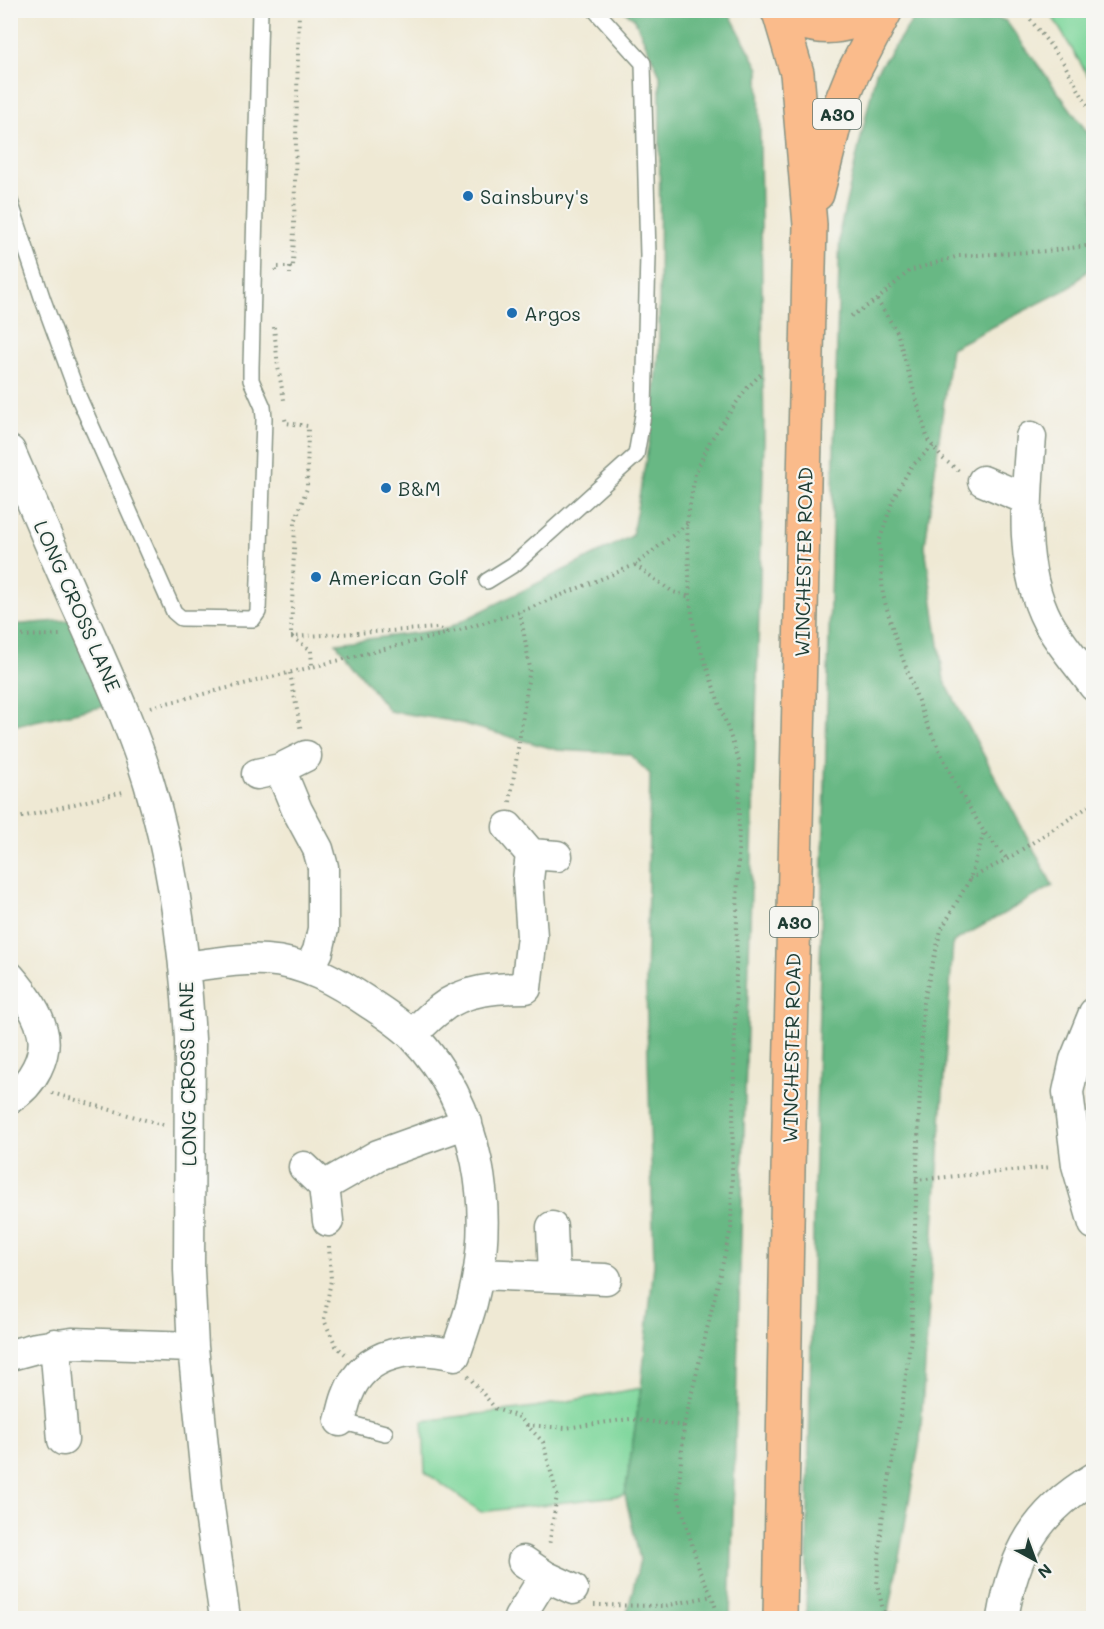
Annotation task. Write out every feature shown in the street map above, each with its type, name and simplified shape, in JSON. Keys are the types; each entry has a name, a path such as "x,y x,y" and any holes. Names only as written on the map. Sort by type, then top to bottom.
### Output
{"main road":[{"path":"778,11 795,21 821,27 848,24 878,10"},
{"name":"WINCHESTER ROAD","path":"810,225 839,107 852,75 886,10"},
{"name":"WINCHESTER ROAD","path":"778,11 797,74 810,225 780,1618"}],"street":[{"path":"1031,437 1026,499 1028,546 1035,590 1048,623 1094,686"},
{"name":"LONG CROSS LANE","path":"10,451 126,715 149,781 164,838 184,967 190,1039 189,1270 193,1347 209,1508 225,1618"},
{"path":"983,482 1026,499"},
{"path":"281,766 297,810 318,849 323,867 323,929 318,951 309,969"},
{"path":"412,1035 439,1009 463,996 490,990 526,988 532,936 528,880 544,855 508,827"},
{"path":"184,967 266,960 309,969 360,996 412,1035 449,1086 467,1123 481,1185 482,1236 472,1302 455,1355 437,1351 406,1350 387,1355 364,1369 348,1394 340,1421"},
{"path":"10,977 28,1000 42,1030 43,1041 39,1064 18,1092"},
{"path":"1094,1013 1075,1060 1068,1092 1077,1165 1094,1224"},
{"path":"327,1221 314,1176 467,1123"},
{"path":"552,1227 554,1276"},
{"path":"478,1274 606,1279"},
{"path":"55,1344 63,1440"},
{"path":"10,1354 55,1344 193,1347"},
{"path":"1003,1618 1008,1589 1022,1549 1048,1513 1074,1490 1094,1478"},
{"path":"519,1618 534,1569 573,1589"}],"lane":[{"path":"10,201 79,398 174,612 181,618 253,619 258,612 264,435 263,407 251,380 260,10"},
{"path":"487,581 516,563 636,455 645,409 648,256 643,63 595,10"},
{"path":"340,1421 384,1433"}],"path":[{"path":"276,267 293,268 299,10"},
{"path":"1023,10 1063,62 1094,117"},
{"path":"851,316 877,300 909,272 959,256 1047,251 1094,245"},
{"path":"290,267 290,274"},
{"path":"877,300 897,332 928,440 942,458 957,470 983,482"},
{"path":"274,320 284,401"},
{"path":"719,1618 712,1596 700,1572 678,1496 684,1426 731,1228 740,764 694,630 690,597 687,523 696,474 710,441 746,389 763,372"},
{"path":"285,412 286,423 308,426 307,488 295,522 291,637"},
{"path":"933,446 911,467 890,508 879,542 883,595 895,637 925,720 956,785 984,832 1007,859"},
{"path":"146,709 449,633 520,612 635,565 687,523"},
{"path":"635,565 673,592 690,597"},
{"path":"508,827 513,777 530,668 520,612"},
{"path":"291,637 438,628 449,633"},
{"path":"10,636 64,634"},
{"path":"291,637 312,650 312,666"},
{"path":"281,766 290,673"},
{"path":"10,820 124,792"},
{"path":"970,879 1007,859 1094,803"},
{"path":"885,1618 877,1584 882,1520 902,1406 911,1337 923,1004 941,930 970,879 984,832"},
{"path":"18,1092 189,1132"},
{"path":"915,1180 1077,1165"},
{"path":"327,1221 331,1280 324,1320 336,1346 364,1369"},
{"path":"455,1355 472,1382 496,1409 519,1417 543,1442 557,1495 534,1569"},
{"path":"526,1425 565,1428 630,1419 684,1426"},
{"path":"573,1589 592,1605 665,1606 712,1596"},
{"path":"883,1612 919,1618"}],"green space":[{"path":"624,11 728,11 759,69 764,439 730,1618 626,1618 640,1560 625,1495 641,1388 654,1264 646,988 650,774 629,754 558,750 452,721 389,711 336,643 446,629 632,536 651,431 659,353 660,75 634,18"},
{"path":"929,11 980,11 1006,21 1093,140 1093,265 1071,287 951,348 925,546 944,680 1053,886 953,942 920,1441 888,1618 806,1618 813,1229 840,229 876,72 917,14"},
{"path":"1049,11 1093,11 1093,84"},
{"path":"70,620 112,705 11,726 11,625"},
{"path":"641,1388 625,1495 481,1512 425,1472 423,1421 535,1407"}],"place":[{"name":"Sainsbury's","path":"468,196"},
{"name":"Argos","path":"512,313"},
{"name":"B&M","path":"386,488"},
{"name":"American Golf","path":"316,577"}]}
